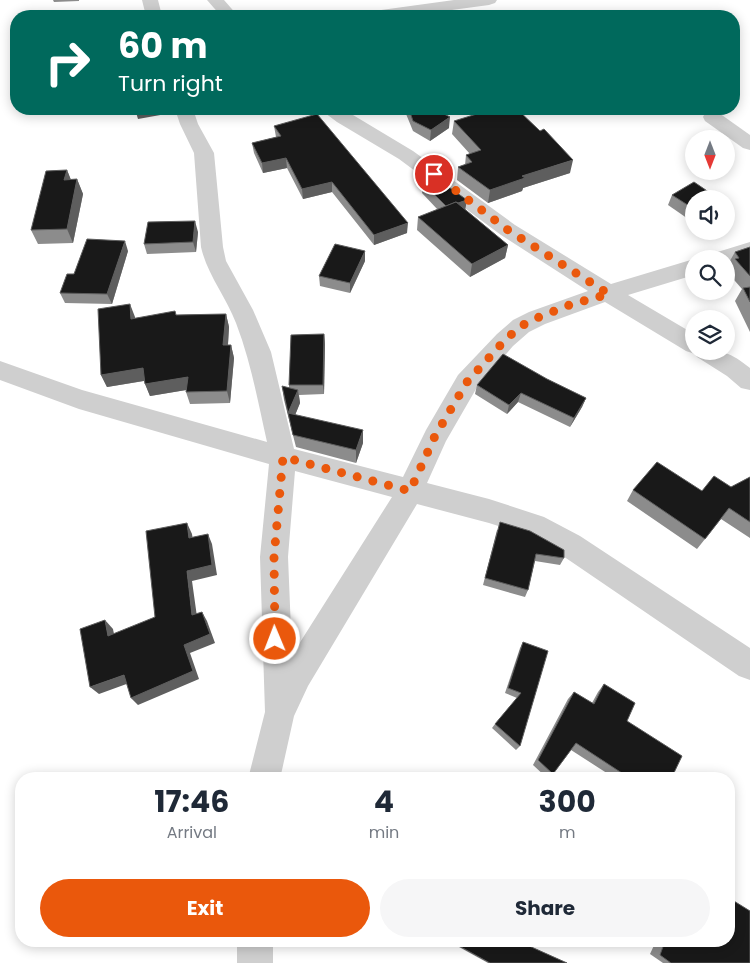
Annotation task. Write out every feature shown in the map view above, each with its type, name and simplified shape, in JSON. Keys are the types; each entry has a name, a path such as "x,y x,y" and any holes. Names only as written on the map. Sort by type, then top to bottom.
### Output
{"street":[{"path":"215,0 224,10"},
{"path":"417,10 489,0"},
{"path":"186,115 204,153 212,247 215,261 242,310 259,352 283,457 274,557 275,639 279,715"},
{"path":"340,115 406,155 508,230 685,340"},
{"path":"712,117 750,144"},
{"path":"735,254 750,249"},
{"path":"266,772 279,715 297,675 410,491 435,436 467,382 505,340 521,326 572,304 685,270"},
{"path":"720,360 750,381"},
{"path":"0,370 79,399 283,457 489,511 541,530 570,545 750,665"},
{"path":"255,947 255,963"}],"building":[{"path":"318,115 408,223 374,235 332,182 302,189 286,158 262,163 252,143 281,136 274,126"},
{"path":"411,115 446,115 450,117 431,130 413,121"},
{"path":"474,115 523,115 540,131 544,129 573,160 522,176 525,178 490,190 458,167 472,162 466,155 481,150 454,121"},
{"path":"67,170 64,180 77,179 67,229 31,230 46,171"},
{"path":"436,178 467,200 446,206 423,183"},
{"path":"694,182 706,190 685,190 685,203 672,195"},
{"path":"456,202 508,245 472,264 418,217"},
{"path":"195,221 193,242 144,244 148,222"},
{"path":"87,239 125,241 107,294 60,293 67,274 74,274"},
{"path":"335,244 365,251 350,283 319,276"},
{"path":"750,247 750,276 735,259 739,258 735,252"},
{"path":"750,287 750,302 743,288"},
{"path":"130,304 131,319 175,311 176,315 226,314 223,345 231,345 227,391 186,392 188,377 145,384 143,368 101,375 98,309"},
{"path":"324,334 323,385 289,385 291,335"},
{"path":"503,354 586,398 574,418 521,393 509,405 477,385"},
{"path":"282,386 298,390 288,413"},
{"path":"288,413 363,430 356,450 293,435"},
{"path":"657,462 702,491 714,476 731,487 750,477 750,522 729,508 705,539 633,490"},
{"path":"500,522 530,531 564,550 564,558 536,554 528,590 485,578"},
{"path":"187,523 189,538 208,534 212,565 187,571 192,615 202,612 210,634 184,645 193,671 131,698 124,675 90,687 80,629 105,620 108,636 155,617 146,531"},
{"path":"523,642 548,651 520,746 495,724 521,693 508,688"},
{"path":"604,684 635,703 627,721 682,756 674,772 620,772 576,743 554,772 551,772 538,760 574,692 594,704"},
{"path":"735,902 750,911 750,963 671,963 660,955 663,947 735,947"},
{"path":"461,947 531,947 567,963 490,963"}],"route":[{"path":"275,639 274,557 283,457 410,491 435,436 467,382 505,340 521,326 537,318 572,304 609,294 508,230 434,174"}]}
